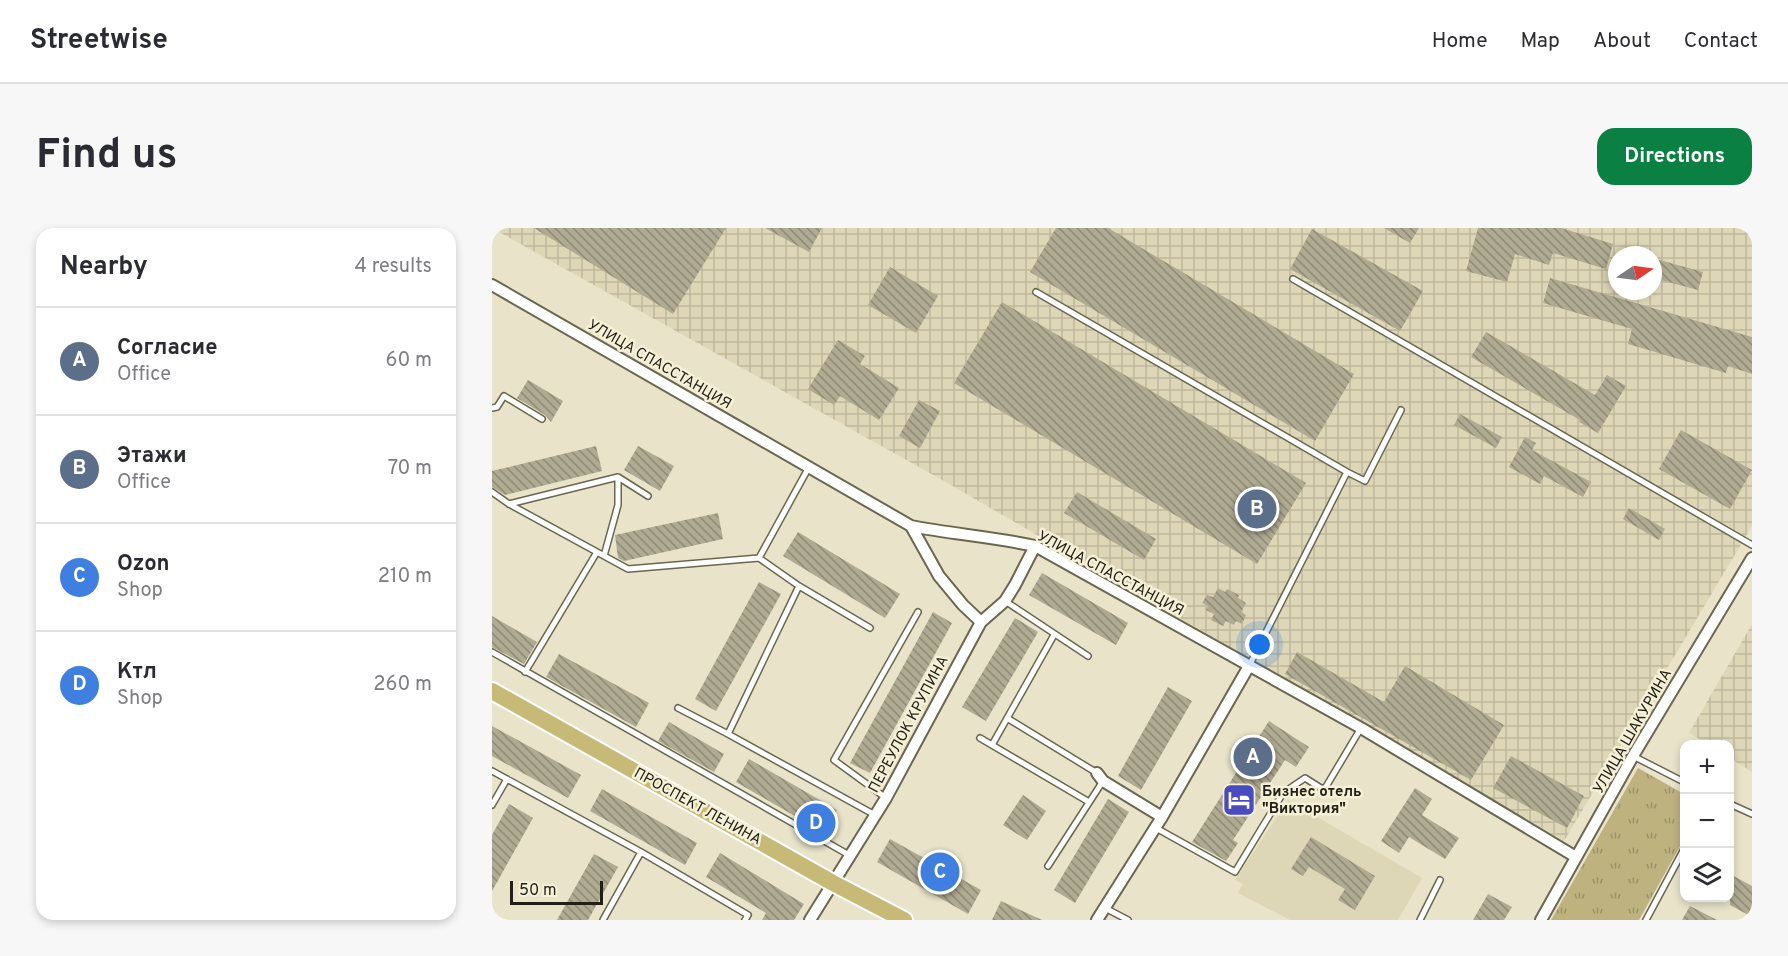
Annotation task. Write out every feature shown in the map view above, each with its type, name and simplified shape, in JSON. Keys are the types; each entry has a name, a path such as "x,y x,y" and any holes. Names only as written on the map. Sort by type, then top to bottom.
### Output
{"main road":[{"name":"ПРОСПЕКТ ЛЕНИНА","path":"492,691 904,920"}],"street":[{"name":"УЛИЦА СПАССТАНЦИЯ","path":"492,285 911,526 950,534 972,534 1035,546 1361,728 1576,857"},
{"path":"911,526 939,576 963,605 981,622"},
{"name":"ПЕРЕУЛОК КРУПИНА","path":"810,920 886,798 981,622 1005,601 1016,585 1035,546"},
{"name":"УЛИЦА ШАКУРИНА","path":"1541,920 1633,756 1752,558"},
{"path":"1097,920 1162,816 1249,666"},
{"path":"1100,777 1162,816"}],"lane":[{"path":"1293,279 1752,545"},
{"path":"1036,292 1365,482 1401,410"},
{"path":"492,408 497,407 504,396 542,419"},
{"path":"759,558 809,466"},
{"path":"1249,666 1347,472"},
{"path":"604,556 618,505 618,477"},
{"path":"509,504 618,477 648,496"},
{"path":"492,492 509,504 628,569 759,558 799,586 870,628"},
{"path":"525,672 597,552"},
{"path":"728,734 799,586"},
{"path":"1005,601 1088,657"},
{"path":"886,798 834,760 918,612"},
{"path":"992,745 1054,635"},
{"path":"492,652 849,855"},
{"path":"678,708 875,815"},
{"path":"1006,717 1100,777 1089,802 1048,866"},
{"path":"1155,827 1235,872 1283,793 1305,778 1324,790 1361,728"},
{"path":"980,738 1089,802"},
{"path":"1633,756 1680,780"},
{"path":"492,771 641,852 748,915 745,920"},
{"path":"492,805 507,779"},
{"path":"1734,806 1752,814"},
{"path":"603,920 641,852"},
{"path":"1646,920 1680,856"},
{"path":"1420,920 1440,880"},
{"path":"1104,908 1128,920"}],"shaded area":[{"path":"492,228 1752,228 1752,526 1564,841 944,481"},
{"path":"1752,624 1752,772 1734,761 1734,740 1701,740 1689,733"},
{"path":"1288,800 1422,878 1398,920 1290,920 1238,893 1243,884 1235,880"}],"green space":[{"path":"1638,768 1680,792 1680,846 1639,920 1551,920"}],"building":[{"path":"534,228 726,228 673,314"},
{"path":"765,228 822,228 809,252"},
{"path":"1056,228 1108,228 1354,374 1315,441 1030,272"},
{"path":"1384,228 1419,228 1410,243"},
{"path":"1478,228 1561,228 1613,244 1608,246 1606,269 1553,253 1549,265 1515,254 1507,282 1466,271"},
{"path":"1312,229 1423,291 1400,331 1290,269"},
{"path":"1662,261 1703,272 1698,290 1662,280"},
{"path":"890,267 938,296 916,333 868,305"},
{"path":"1550,278 1608,295 1608,300 1625,300 1752,337 1752,374 1728,366 1726,373 1628,344 1632,329 1543,303"},
{"path":"1002,302 1306,483 1257,564 954,383"},
{"path":"1486,332 1595,395 1607,375 1626,386 1598,433 1579,422 1580,420 1471,357"},
{"path":"838,340 865,356 860,364 899,388 879,420 840,396 834,405 808,389"},
{"path":"528,380 563,401 551,422 545,415 517,398"},
{"path":"919,400 940,411 920,448 899,436"},
{"path":"1460,414 1502,437 1496,448 1454,425"},
{"path":"1681,430 1752,470 1730,509 1659,469"},
{"path":"1525,437 1536,443 1532,450 1591,482 1583,497 1544,476 1540,484 1509,467"},
{"path":"596,446 602,471 505,495 492,487 492,471"},
{"path":"638,446 674,466 660,491 624,470"},
{"path":"1077,492 1156,539 1144,560 1064,513"},
{"path":"1629,508 1665,529 1659,540 1623,519"},
{"path":"718,513 723,539 624,561 618,558 615,535"},
{"path":"798,532 900,594 885,618 783,556"},
{"path":"1042,573 1128,623 1116,645 1029,595"},
{"path":"759,582 781,594 716,711 695,699"},
{"path":"1218,588 1225,592 1227,589 1239,595 1238,598 1246,603 1241,612 1246,615 1242,624 1236,621 1234,625 1226,621 1223,626 1211,620 1214,614 1206,610 1208,606 1202,603 1207,595 1213,597"},
{"path":"933,612 952,623 870,773 850,763"},
{"path":"492,616 537,642 524,664 492,647"},
{"path":"1015,618 1038,632 986,721 962,707"},
{"path":"1297,652 1384,702 1405,666 1504,725 1471,780 1285,674"},
{"path":"559,654 649,703 636,727 546,677"},
{"path":"1168,687 1192,701 1141,790 1118,776"},
{"path":"1269,721 1309,747 1296,767 1285,760 1233,840 1238,843 1226,861 1192,842"},
{"path":"669,722 724,754 714,772 658,741"},
{"path":"492,726 581,775 568,798 492,756"},
{"path":"1511,756 1584,796 1567,828 1493,788"},
{"path":"749,759 837,810 824,833 736,782"},
{"path":"1415,788 1432,799 1422,815 1459,838 1445,859 1409,837 1399,853 1381,841"},
{"path":"602,789 697,843 685,865 590,811"},
{"path":"1023,795 1046,811 1027,840 1003,825"},
{"path":"1108,799 1129,812 1075,903 1054,890"},
{"path":"509,804 533,818 492,891 492,835"},
{"path":"1311,837 1375,876 1355,910 1338,900 1345,889 1309,867 1303,876 1291,869"},
{"path":"890,839 981,890 968,914 877,862"},
{"path":"720,853 804,904 794,920 762,920 766,913 706,877"},
{"path":"594,854 618,867 588,920 557,920"},
{"path":"1734,876 1752,886 1752,917 1730,905 1730,902 1734,902"},
{"path":"1488,894 1512,907 1504,920 1473,920"},
{"path":"1001,901 1042,920 992,920"},
{"path":"1690,906 1717,920 1682,920"}],"place":[{"name":"Этажи","path":"1257,509"},
{"name":"Согласие","path":"1253,757"},
{"name":"Бизнес отель \"Виктория\"","path":"1239,800"},
{"name":"Ктл","path":"816,823"},
{"name":"Ozon","path":"940,872"}]}
